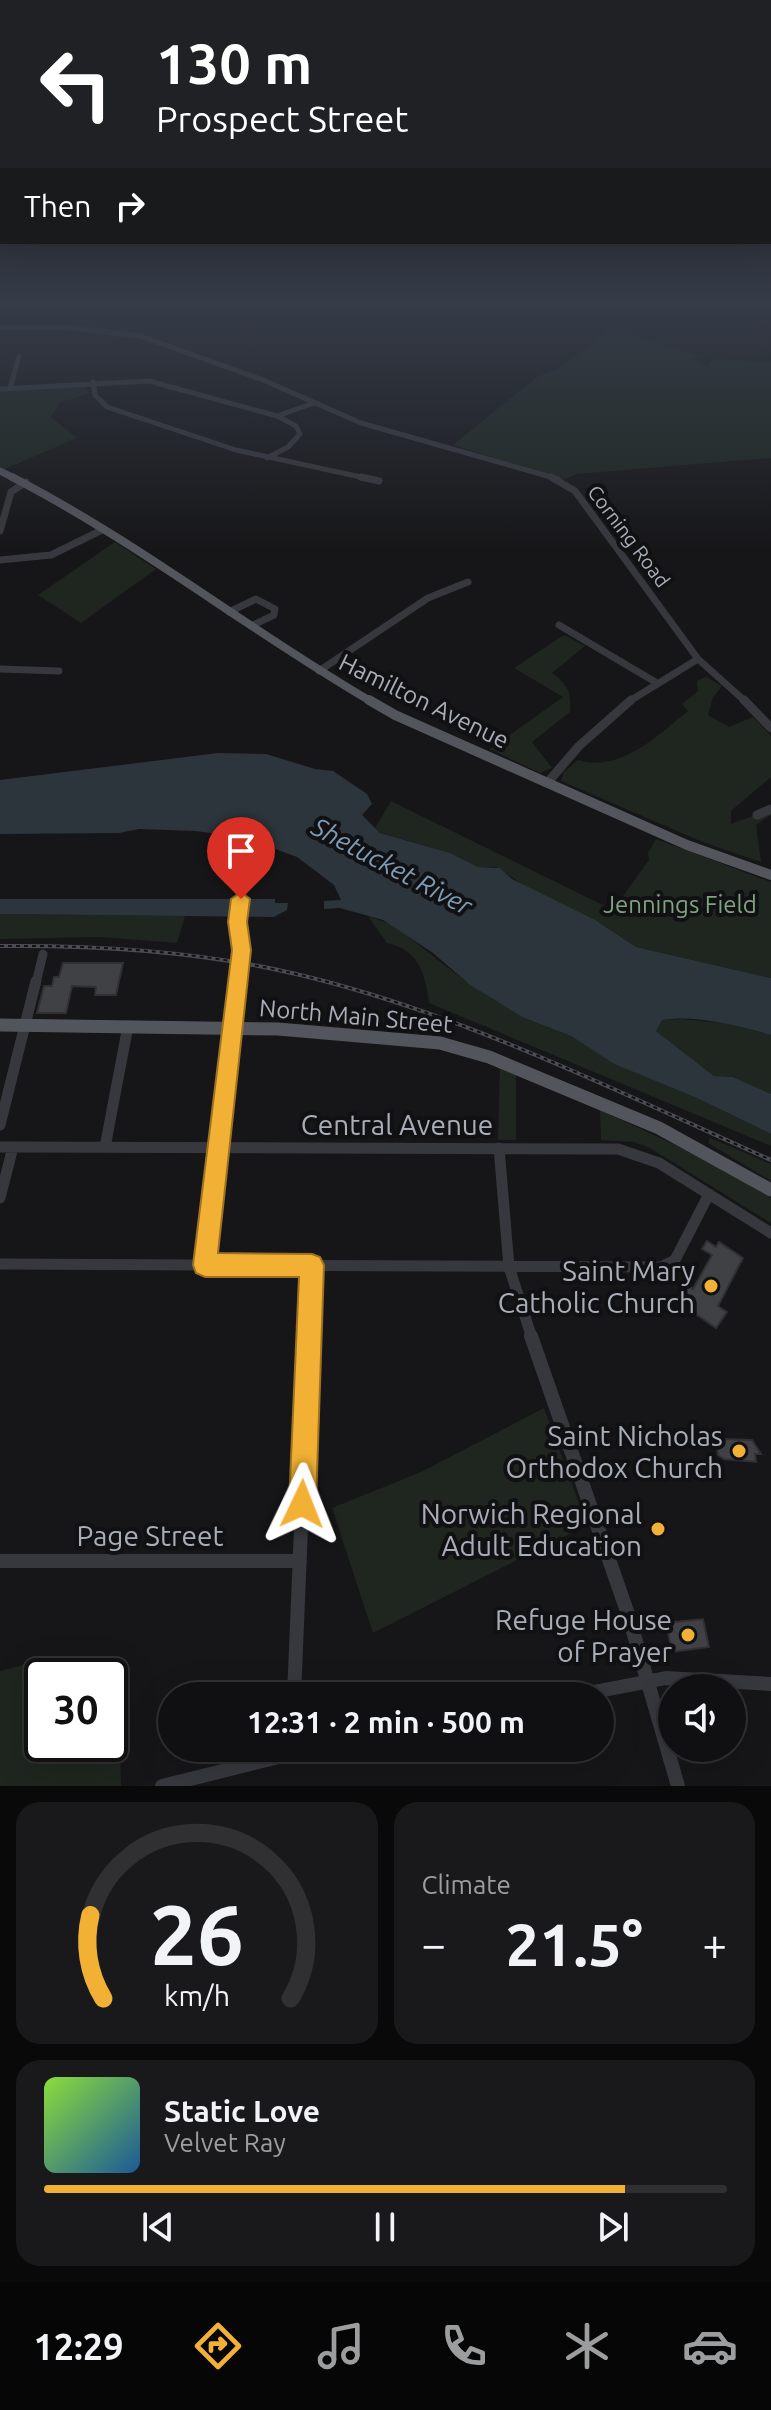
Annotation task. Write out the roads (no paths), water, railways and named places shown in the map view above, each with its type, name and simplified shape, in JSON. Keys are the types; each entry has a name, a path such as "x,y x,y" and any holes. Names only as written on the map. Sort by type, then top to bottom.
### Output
{"main road":[{"name":"Hamilton Avenue","path":"0,471 26,482 104,529 319,671 395,715 687,845 771,875"},
{"name":"North Main Street","path":"0,1025 231,1027 397,1037 473,1051 659,1128 771,1190"}],"street":[{"path":"0,389 47,385"},
{"path":"94,385 95,395 107,407 267,458 379,481"},
{"path":"165,385 277,416 296,426 300,434 288,447 267,458"},
{"name":"Corning Road","path":"275,385 361,423 561,480 575,491 600,522 698,659 726,681 771,728"},
{"path":"277,416 314,403"},
{"path":"0,531 10,497 26,482"},
{"path":"0,496 10,497"},
{"path":"0,560 51,555 104,529"},
{"path":"319,671 428,598 468,582"},
{"path":"229,612 256,599 275,609 274,615 251,626"},
{"path":"559,625 657,683"},
{"path":"548,782 578,745 657,683 698,659"},
{"path":"0,669 59,671"},
{"path":"757,815 771,809"},
{"path":"205,1265 241,950 238,917 242,887"},
{"path":"0,1125 43,954"},
{"path":"105,1147 128,1026"},
{"path":"0,1198 6,1147"},
{"name":"Central Avenue","path":"6,1147 627,1151 652,1159 771,1233"},
{"path":"499,1148 509,1267 649,1681 678,1786"},
{"path":"0,1264 666,1266 675,1260 709,1194"},
{"path":"295,1682 312,1265"},
{"name":"Page Street","path":"0,1561 300,1561"},
{"path":"614,1688 676,1678 771,1684"},
{"path":"162,1786 249,1762"}],"water":[{"name":"Shetucket River","path":"218,753 266,754 315,769 333,771 367,794 372,804 362,815 380,833 450,853 478,867 500,868 512,879 595,920 636,947 771,978 771,1035 688,1019 662,1020 656,1031 714,1076 733,1077 771,1094 771,1134 697,1098 614,1064 571,1036 522,1017 470,985 433,953 383,920 340,908 324,909 324,901 341,900 334,885 297,857 246,838 196,831 139,829 119,833 0,834 0,780"},
{"path":"0,899 275,899 275,903 288,903 287,910 274,917 0,914"}],"railway":[{"path":"0,946 112,948 186,955 259,966 358,990 538,1056 771,1160"}],"place":[{"name":"Saint Mary Catholic Church","path":"711,1286"},
{"name":"Saint Nicholas Orthodox Church","path":"739,1451"},
{"name":"Norwich Regional Adult Education","path":"658,1529"},
{"name":"Refuge House of Prayer","path":"688,1635"}],"park label":[{"name":"Jennings Field","path":"680,904"}]}
